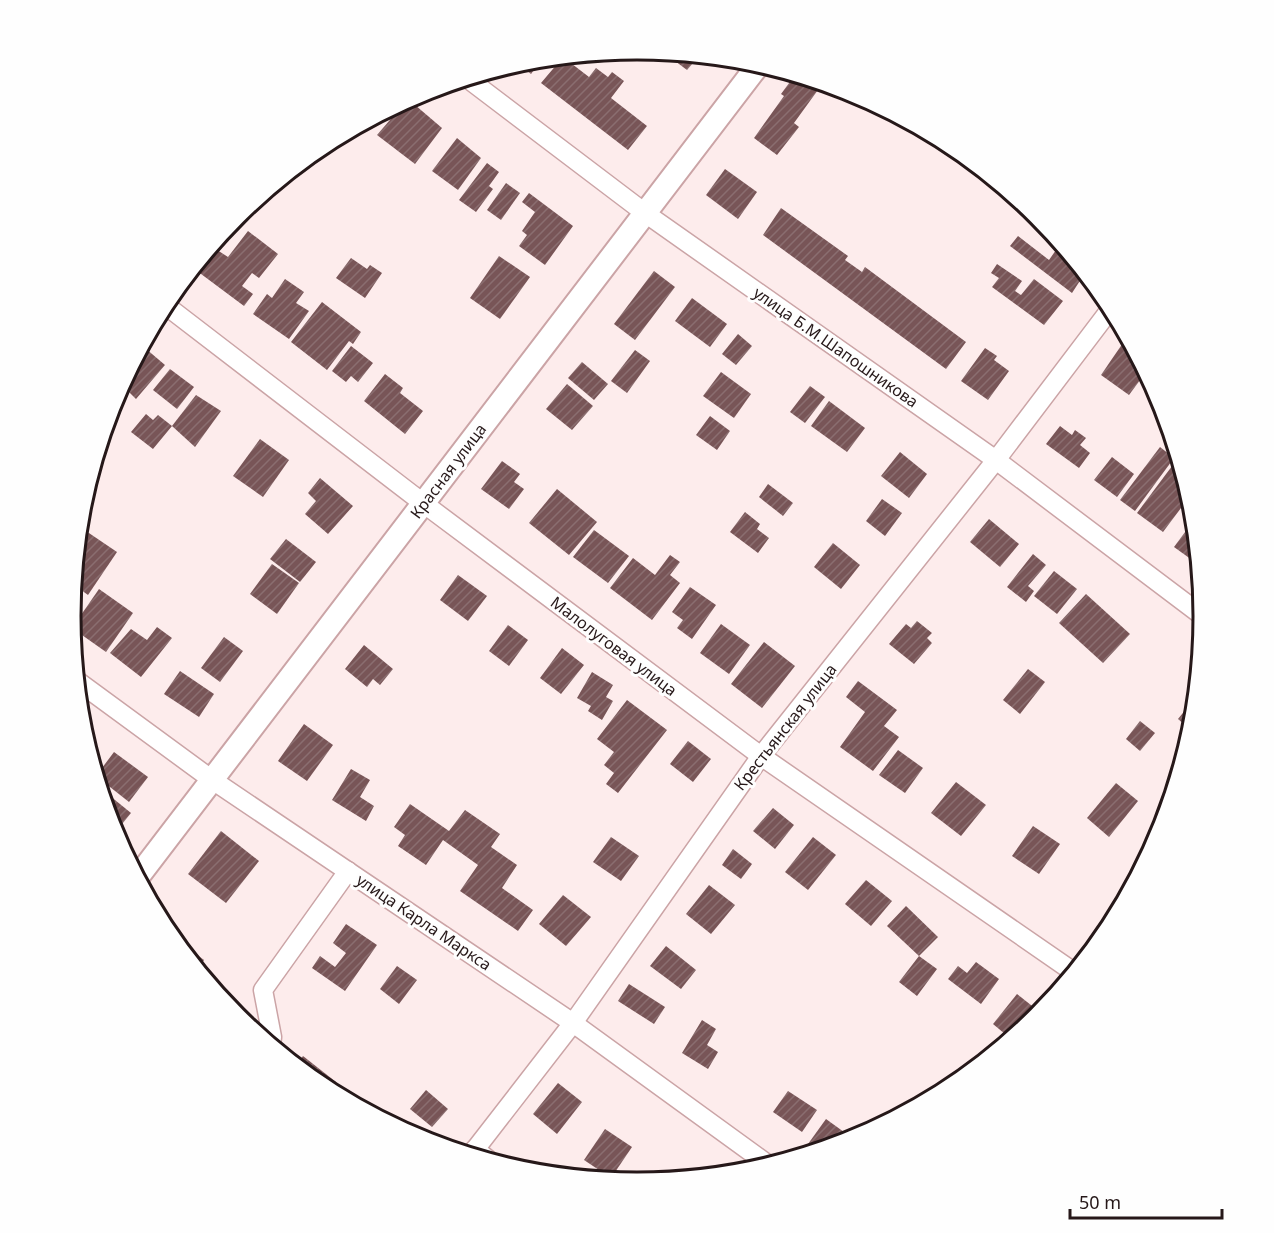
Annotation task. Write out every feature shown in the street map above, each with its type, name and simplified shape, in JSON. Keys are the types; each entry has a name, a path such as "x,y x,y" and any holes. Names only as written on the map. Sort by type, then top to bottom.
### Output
{"street":[{"name":"Красная улица","path":"142,871 753,72"},
{"name":"улица Б.М.Шапошникова","path":"476,84 645,213 996,460 1194,609"},
{"name":"Малолуговая улица","path":"172,310 423,503 761,756 1068,968"},
{"name":"Крестьянская улица","path":"475,1148 573,1023 761,756 996,460 1105,316"},
{"name":"улица Карла Маркса","path":"85,686 211,778 573,1023 760,1159"},
{"path":"272,1037 263,990 348,871"}],"building":[{"path":"675,61 693,63 687,70"},
{"path":"572,64 589,77 596,68 608,77 612,72 624,81 611,98 647,126 628,150 541,83 555,67 564,65"},
{"path":"790,82 818,91 794,123 799,127 777,155 754,138 784,96 781,94"},
{"path":"416,106 442,128 415,164 377,135 393,116"},
{"path":"457,138 481,158 458,190 432,171"},
{"path":"487,163 499,172 489,186 493,189 476,212 459,200"},
{"path":"725,169 757,192 738,219 706,195"},
{"path":"506,183 520,193 501,220 487,210"},
{"path":"529,193 573,226 545,265 519,246 527,235 522,231 535,212 522,202"},
{"path":"781,208 848,256 845,260 862,272 865,267 966,342 946,369 763,235"},
{"path":"248,231 278,254 259,278 252,273 242,286 253,294 244,306 199,273 218,251 228,257"},
{"path":"1018,236 1049,260 1056,251 1080,280 1072,293 1010,246"},
{"path":"499,256 530,277 500,319 470,298"},
{"path":"351,258 367,269 370,265 382,273 365,298 336,278"},
{"path":"997,264 1022,281 1015,291 1021,295 1034,279 1063,301 1044,325 992,287 999,278 991,273"},
{"path":"654,271 675,287 635,340 614,324"},
{"path":"285,279 304,292 296,303 309,311 289,339 253,314 267,294 272,298"},
{"path":"692,298 727,324 710,347 675,321"},
{"path":"322,302 361,332 353,344 349,341 327,370 291,342"},
{"path":"738,334 752,346 736,365 722,354"},
{"path":"1122,344 1140,380 1129,395 1101,375"},
{"path":"351,346 373,363 358,382 351,376 346,382 332,371"},
{"path":"985,348 997,356 994,360 1009,371 988,400 961,381"},
{"path":"635,350 650,361 627,393 611,381"},
{"path":"148,351 165,365 136,399 129,392 128,394"},
{"path":"582,362 608,384 594,400 568,378"},
{"path":"170,369 194,387 177,409 153,390"},
{"path":"721,372 751,394 734,418 703,396"},
{"path":"385,374 403,388 400,393 423,411 405,434 364,401"},
{"path":"567,384 593,406 572,430 546,409"},
{"path":"810,386 825,397 805,423 790,412"},
{"path":"196,395 221,411 195,447 172,426"},
{"path":"829,401 865,428 847,452 811,426"},
{"path":"146,414 153,420 158,415 172,426 153,449 131,432"},
{"path":"710,416 730,431 717,450 696,435"},
{"path":"1060,426 1072,435 1075,430 1086,438 1080,445 1090,453 1079,468 1046,444"},
{"path":"260,439 289,460 263,497 233,476"},
{"path":"1160,447 1169,454 1172,461 1135,511 1120,500"},
{"path":"900,452 927,474 909,498 881,476"},
{"path":"1112,457 1134,474 1117,497 1094,480"},
{"path":"502,461 520,474 514,482 524,489 509,509 481,489"},
{"path":"1173,465 1183,506 1163,532 1137,513"},
{"path":"320,478 353,506 328,534 305,514 316,501 308,493"},
{"path":"768,484 793,503 783,516 759,497"},
{"path":"557,489 597,522 569,555 529,523"},
{"path":"882,499 902,513 885,536 866,521"},
{"path":"745,512 760,524 757,529 769,538 758,553 730,532"},
{"path":"989,519 1019,544 1000,567 970,542"},
{"path":"594,530 629,556 608,583 573,557"},
{"path":"1187,530 1190,559 1174,547"},
{"path":"87,532 117,552 88,595 82,590"},
{"path":"286,539 316,562 300,582 270,559"},
{"path":"833,543 860,565 841,589 814,567"},
{"path":"1033,554 1046,565 1028,586 1034,591 1026,602 1007,587"},
{"path":"670,555 680,562 670,575 680,583 652,620 610,588 633,558 655,575"},
{"path":"272,564 299,583 277,614 250,594"},
{"path":"1054,571 1077,589 1057,614 1034,596"},
{"path":"458,575 487,596 468,621 440,600"},
{"path":"690,587 716,605 692,639 677,628 683,620 672,612"},
{"path":"99,589 133,613 106,652 82,635 81,615"},
{"path":"1086,594 1130,634 1103,663 1059,623"},
{"path":"917,621 932,633 927,638 932,643 914,664 889,644 906,624 911,628"},
{"path":"721,624 750,645 729,674 700,653"},
{"path":"508,625 528,640 509,666 489,651"},
{"path":"157,627 172,638 141,677 110,653 131,629 147,640"},
{"path":"224,637 243,651 220,682 201,668"},
{"path":"764,642 795,666 762,708 731,684"},
{"path":"364,645 393,669 380,685 373,679 367,687 345,669"},
{"path":"562,648 584,665 561,694 540,678"},
{"path":"1028,669 1045,682 1020,714 1003,700"},
{"path":"180,671 214,694 199,717 164,694"},
{"path":"592,672 613,685 606,697 613,701 602,720 588,711 591,706 577,698"},
{"path":"858,681 897,710 884,726 899,737 873,771 840,747 865,712 846,697"},
{"path":"627,700 667,730 618,793 606,784 614,773 604,765 614,752 597,739"},
{"path":"1186,710 1183,724 1178,719"},
{"path":"1140,721 1155,733 1140,751 1126,739"},
{"path":"304,724 333,745 307,781 278,761"},
{"path":"688,741 711,759 693,782 670,764"},
{"path":"898,750 923,768 905,793 879,775"},
{"path":"114,752 148,777 129,802 107,784 101,769"},
{"path":"351,769 370,780 360,797 374,806 366,821 332,800"},
{"path":"956,782 986,805 961,836 931,813"},
{"path":"1116,783 1138,801 1109,837 1087,818"},
{"path":"111,796 131,813 121,825"},
{"path":"410,804 449,831 465,810 500,834 491,847 517,865 502,888 533,910 518,931 460,891 478,865 443,840 426,865 398,846 405,835 394,827"},
{"path":"773,808 794,825 775,849 753,831"},
{"path":"1033,826 1060,844 1039,874 1012,856"},
{"path":"221,831 259,861 226,903 188,874"},
{"path":"611,837 639,856 621,881 593,862"},
{"path":"813,837 836,855 808,890 785,872"},
{"path":"733,849 752,864 741,879 722,865"},
{"path":"866,880 892,901 871,926 845,904"},
{"path":"709,885 735,905 711,934 686,914"},
{"path":"563,895 591,917 566,946 539,924"},
{"path":"906,906 938,937 919,956 887,926"},
{"path":"346,924 377,945 345,991 312,968 320,956 335,967 346,953 333,943"},
{"path":"666,946 696,970 681,989 650,966"},
{"path":"192,951 204,960 202,963"},
{"path":"919,956 937,969 917,996 899,982"},
{"path":"976,962 999,979 981,1004 948,979 958,966 967,973"},
{"path":"397,966 417,980 399,1004 380,989"},
{"path":"629,984 665,1007 654,1024 618,1001"},
{"path":"1017,994 1034,1007 1005,1034 993,1024"},
{"path":"702,1020 716,1029 707,1045 718,1052 708,1069 682,1053"},
{"path":"303,1056 336,1082 328,1079 300,1060"},
{"path":"558,1083 582,1102 557,1134 533,1114"},
{"path":"426,1090 448,1109 432,1127 410,1109"},
{"path":"788,1091 817,1110 802,1132 773,1112"},
{"path":"826,1119 845,1133 809,1145 808,1144"},
{"path":"605,1129 632,1147 615,1172 602,1172 584,1160"}]}
